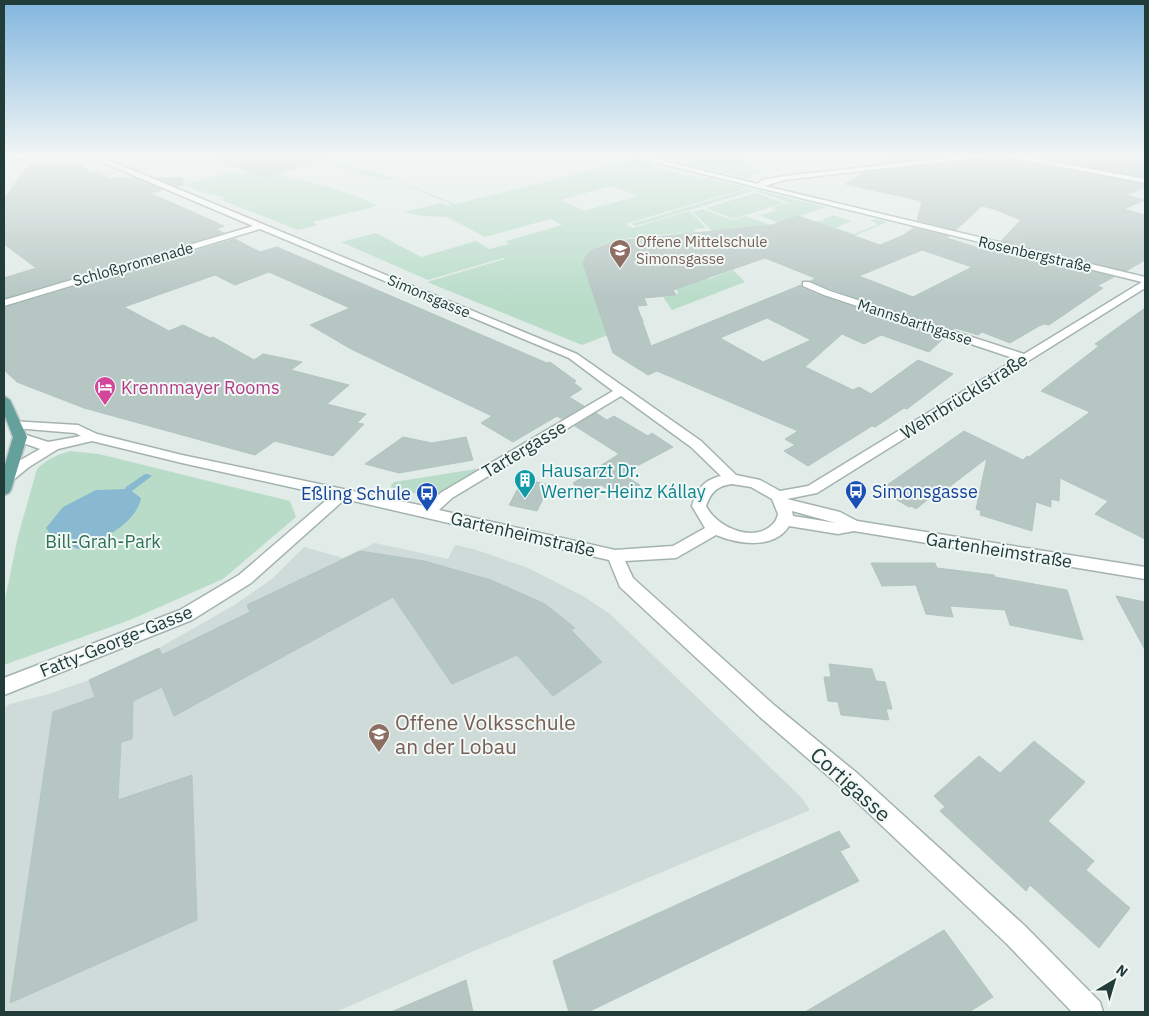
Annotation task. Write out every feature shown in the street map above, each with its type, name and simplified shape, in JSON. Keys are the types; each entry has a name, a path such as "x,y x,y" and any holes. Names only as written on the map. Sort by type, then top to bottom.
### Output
{"main road":[{"path":"4,402 18,430 6,484"}],"street":[{"name":"Simonsgasse","path":"207,203 573,356 696,444 732,479"},
{"name":"Rosenbergstraße","path":"825,203 1145,282"},
{"name":"Schloßpromenade","path":"4,302 262,226"},
{"name":"Wehrbrücklstraße","path":"780,499 812,490 1145,282"},
{"name":"Mannsbarthgasse","path":"806,284 827,293 1024,358"},
{"name":"Tartergasse","path":"427,512 447,495 623,390"},
{"name":"Gartenheimstraße","path":"18,430 78,429 92,437 615,556 676,552 716,528"},
{"name":"Gartenheimstraße","path":"18,430 36,445 53,447"},
{"name":"Gartenheimstraße","path":"6,484 24,464 53,447 92,437"},
{"name":"Gartenheimstraße","path":"732,479 755,482 780,499 835,516 854,526 1145,573"},
{"path":"732,479 719,482 704,491 699,506 705,518 716,528 742,537 767,536 780,528 784,520 786,514 780,499"},
{"name":"Fatty-George-Gasse","path":"4,687 186,615 245,579 341,495"},
{"name":"Gartenheimstraße","path":"784,520 838,529 854,526"},
{"name":"Cortigasse","path":"615,556 626,582 767,712 850,781 1016,935 1090,1012"}],"shaded area":[{"name":"Offene Volksschule an der Lobau","path":"375,543 448,559 455,545 473,549 526,567 583,596 610,614 801,797 810,810 474,951 336,1012 4,1012 4,708 10,704 49,694 89,680 159,648 236,604 272,579 304,547 343,558"}],"green space":[{"path":"230,203 372,203 377,206 313,222 317,225 298,230"},
{"path":"439,203 447,206 451,204 450,203 568,203 584,211 611,203 695,203 625,224 633,228 689,211 706,228 694,229 696,232 651,235 615,241 600,246 589,253 583,263 640,314 644,321 582,345 427,282 505,259 503,258 428,280 341,242 376,233 421,257 476,241 489,249 509,244 506,241 562,225 550,219 485,237 447,217 423,216 404,212"},
{"path":"700,203 712,203 636,226 631,224"},
{"path":"721,203 783,203 733,219 706,208"},
{"path":"788,203 820,209 779,223 754,213 762,215 776,210 772,208"},
{"path":"791,203 812,203 826,207 822,209"},
{"path":"703,209 732,220 746,216 771,225 712,231 693,212"},
{"path":"833,215 851,221 836,228 854,234 879,224 871,221 875,219 887,222 854,236 813,223 816,222 813,221 820,221"},
{"path":"733,270 745,282 672,310 663,297 677,295 678,292 669,283 709,279"},
{"name":"Bill-Grah-Park","path":"70,451 99,454 290,501 296,517 223,579 130,620 4,665 4,604 18,536 37,469 52,458"},
{"path":"476,469 477,472 434,498 390,487 394,482"}],"water":[{"path":"129,489 141,498 138,507 125,523 97,541 79,549 56,542 46,528 63,507 96,490"}],"building":[{"path":"4,203 173,203 224,226 216,229 224,233 4,298 4,278 36,268 4,244"},
{"path":"921,203 1136,203 1124,209 1145,215 1145,260 1126,271 1001,241 1021,220 982,206 956,230 917,220"},
{"path":"798,216 880,245 904,235 913,228 949,236 947,238 991,252 995,248 1114,277 1097,286 1103,288 1049,325 1039,326 1010,343 982,332 978,335 954,329 831,289 811,281 815,278 765,258 673,290 676,295 644,298 647,305 637,306 651,346 801,285 802,288 823,297 945,337 929,352 881,335 864,344 842,334 805,367 853,390 859,387 871,394 918,360 953,374 907,409 904,408 875,427 872,426 808,466 784,451 795,445 785,439 798,431 657,371 648,375 613,353 583,263 586,256 592,250 616,241 772,225","holes":["922,250 972,267 913,297 859,276","767,318 811,340 763,362 720,338"]},
{"path":"235,239 260,252 277,247 547,363 550,362 576,381 574,383 582,389 569,397 584,406 562,419 557,416 513,442 481,423 492,416 351,349 310,325 350,308 269,272 235,285 215,275 124,307 169,331 183,325 210,338 213,337 254,360 263,354 302,362 291,370 349,385 327,404 366,414 357,423 364,424 333,456 275,441 255,455 84,408 17,382 4,370 4,308"},
{"path":"1145,308 1145,539 1095,514 1108,501 1060,478 1059,501 1051,499 1051,507 1036,502 1032,531 980,515 981,511 976,509 987,458 940,494 937,492 916,509 880,490 964,431 1023,460 1027,456 1029,457 1090,412 1041,391 1099,346 1095,344"},
{"path":"596,413 607,420 614,416 648,436 652,433 673,447 622,474 640,485 621,498 601,485 581,495 573,483 619,454 575,426"},
{"path":"403,437 432,443 466,437 473,460 399,473 365,464"},
{"name":"Hausarzt Dr. Werner-Heinz Kállay","path":"523,479 550,485 537,511 509,505"},
{"path":"360,551 424,561 491,580 545,604 575,628 571,630 602,662 553,696 517,655 452,684 393,597 174,716 162,687 133,701 132,739 121,742 118,800 192,775 197,920 10,1003 53,712 95,697 89,680 159,648 162,655 250,612 247,605"},
{"path":"871,563 935,563 937,568 994,575 995,577 1067,590 1083,640 1010,625 1005,610 950,606 953,617 926,614 916,585 882,586"},
{"path":"1116,596 1145,602 1145,650"},
{"path":"829,664 872,669 876,681 885,682 892,709 886,709 889,720 841,715 838,702 828,701 824,677 831,677"},
{"path":"1034,741 1085,782 1048,821 1094,861 1086,870 1130,908 1099,948 1030,885 1026,891 940,811 945,807 934,796 979,756 1000,773"},
{"path":"839,831 850,847 840,851 859,881 588,1012 569,1012 553,961"},
{"path":"944,930 993,997 969,1012 805,1012"},
{"path":"466,980 473,1012 391,1012"}],"waterway":[{"path":"129,489 148,476"}],"place":[{"name":"Offene Mittelschule Simonsgasse","path":"620,269"},
{"name":"Krennmayer Rooms","path":"105,406"},
{"name":"Hausarzt Dr. Werner-Heinz Kállay","path":"525,499"},
{"name":"Simonsgasse","path":"856,510"},
{"name":"Eßling Schule","path":"427,512"},
{"name":"Offene Volksschule an der Lobau","path":"379,753"}]}
